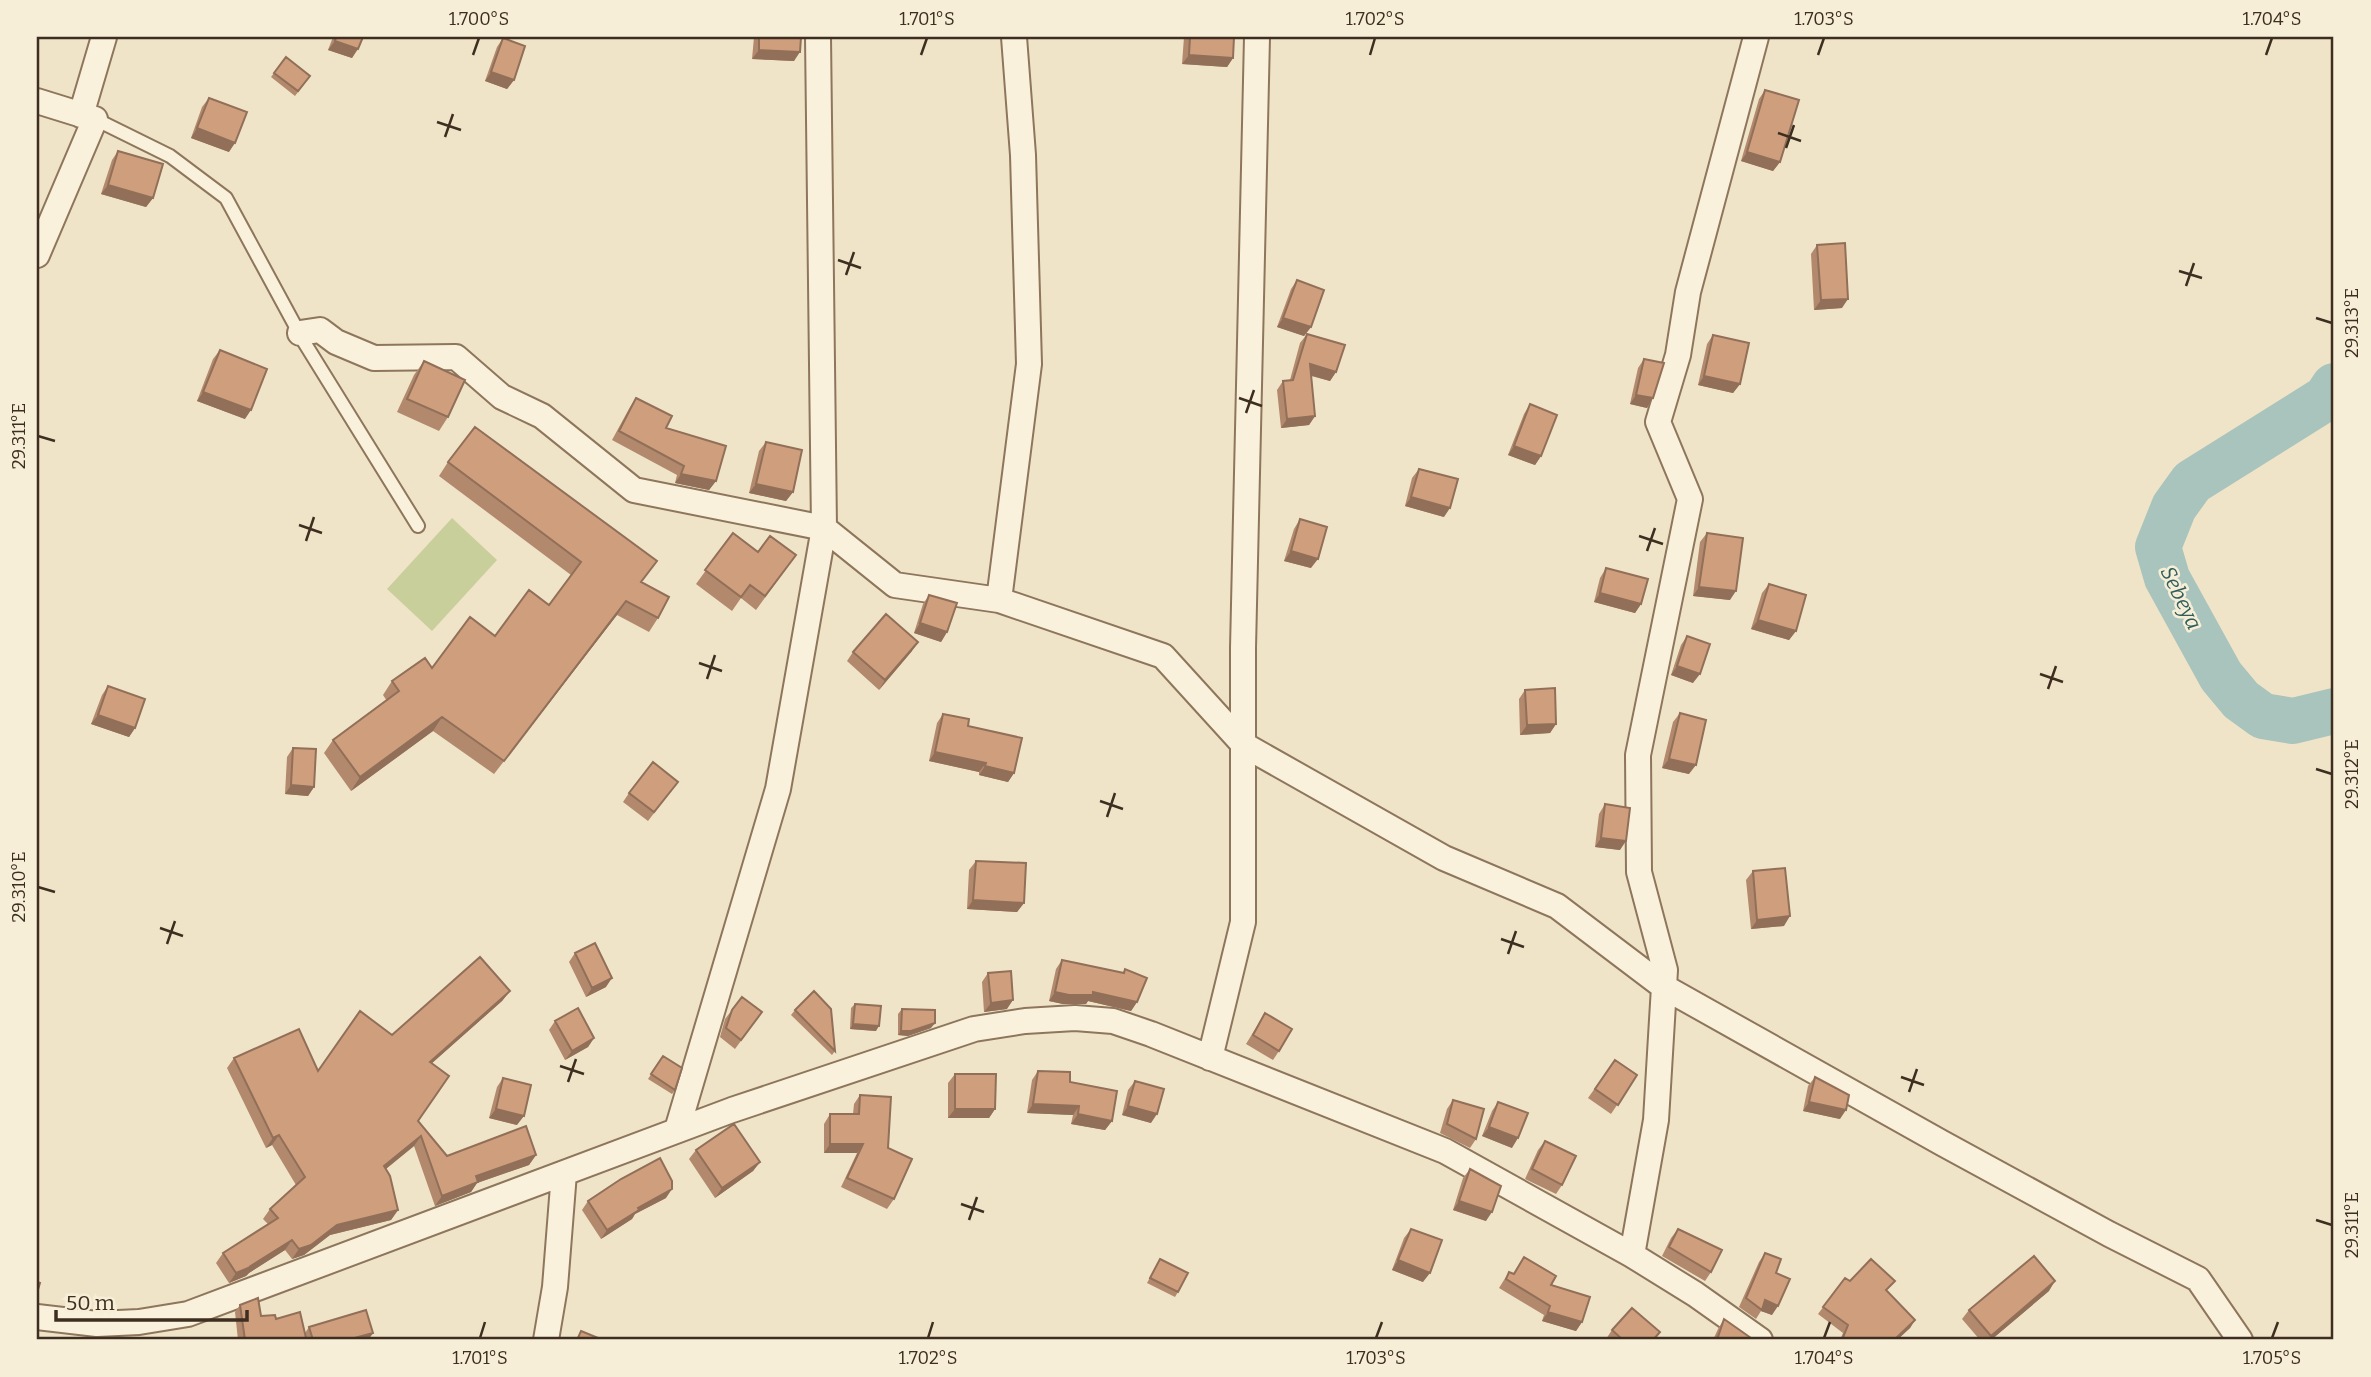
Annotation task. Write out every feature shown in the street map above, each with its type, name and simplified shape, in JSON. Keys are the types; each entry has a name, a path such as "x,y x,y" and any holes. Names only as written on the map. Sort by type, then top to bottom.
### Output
{"street":[{"path":"37,255 88,117 104,37"},
{"path":"677,1130 778,789 824,528 818,37"},
{"path":"999,600 1029,364 1023,155 1014,37"},
{"path":"1210,1058 1243,922 1243,648 1257,37"},
{"path":"1632,1255 1656,1121 1665,970 1639,872 1638,755 1690,499 1658,422 1678,355 1688,292 1756,37"},
{"path":"37,101 88,117"},
{"path":"300,333 320,330 336,342 373,358 456,357 502,397 542,416 634,490 824,528 895,585 999,600 1163,656 1244,745 1444,858 1558,906 1664,987 2109,1234 2198,1279 2240,1340"},
{"path":"37,1317 102,1332 139,1322 188,1314 677,1130 974,1029 1025,1021 1075,1018 1113,1021 1445,1151 1632,1255 1695,1294 1760,1340"},
{"path":"546,1340 555,1287 564,1172"}],"lane":[{"path":"88,117 170,156 226,198 300,333 418,526"}],"green space":[{"path":"452,518 497,560 432,631 387,589"}],"building":[{"path":"336,37 363,37 358,49 335,41"},
{"path":"759,37 801,37 800,52 759,50"},
{"path":"1190,37 1234,37 1233,58 1189,55"},
{"path":"503,38 525,46 514,80 491,72"},
{"path":"286,57 310,76 298,91 274,73"},
{"path":"1765,90 1799,100 1780,162 1747,152"},
{"path":"209,98 247,112 235,143 197,128"},
{"path":"118,151 163,164 153,198 108,185"},
{"path":"1845,243 1848,299 1821,300 1817,245"},
{"path":"1297,280 1324,290 1311,327 1283,318"},
{"path":"1307,334 1345,345 1336,372 1310,364 1315,416 1287,419 1283,381 1293,380"},
{"path":"1713,335 1749,343 1740,384 1704,376"},
{"path":"220,350 267,369 251,410 203,392"},
{"path":"1644,359 1664,363 1653,398 1636,395"},
{"path":"424,361 465,380 448,417 407,399"},
{"path":"636,398 672,416 666,428 726,446 716,481 681,474 684,466 619,431"},
{"path":"1530,404 1557,415 1541,456 1514,446"},
{"path":"475,427 657,561 641,582 669,597 658,618 626,601 504,761 442,717 360,777 333,740 399,691 392,681 425,658 432,668 470,617 495,636 529,590 549,605 581,562 448,462"},
{"path":"766,442 802,450 793,492 756,484"},
{"path":"1419,469 1458,479 1450,508 1411,497"},
{"path":"1300,519 1327,527 1318,559 1291,551"},
{"path":"733,533 758,552 770,536 796,555 765,596 750,585 741,597 705,570"},
{"path":"1707,533 1743,538 1736,591 1699,587"},
{"path":"1606,568 1648,579 1641,604 1600,593"},
{"path":"1769,584 1806,595 1796,631 1758,620"},
{"path":"929,595 957,603 947,632 920,623"},
{"path":"886,614 918,642 885,680 853,652"},
{"path":"1687,636 1710,644 1700,674 1677,666"},
{"path":"108,686 145,699 135,728 98,715"},
{"path":"1555,688 1556,724 1527,725 1525,690"},
{"path":"1680,713 1706,720 1696,765 1669,759"},
{"path":"943,714 969,719 968,726 1022,738 1014,773 985,766 986,763 935,752"},
{"path":"293,748 316,749 314,787 291,785"},
{"path":"653,762 678,782 654,812 629,793"},
{"path":"1605,804 1630,808 1626,841 1601,838"},
{"path":"976,861 1026,863 1024,903 973,900"},
{"path":"1785,868 1790,916 1757,920 1753,871"},
{"path":"595,943 612,978 592,988 575,953"},
{"path":"480,957 510,991 430,1062 449,1076 418,1121 447,1156 526,1126 536,1155 476,1176 478,1182 442,1196 421,1136 384,1166 390,1176 398,1210 337,1225 311,1245 299,1249 292,1240 249,1267 253,1266 236,1273 223,1253 278,1218 270,1209 305,1177 279,1135 273,1138 234,1058 299,1029 318,1071 360,1011 392,1035"},
{"path":"1062,960 1124,973 1125,969 1147,978 1137,1002 1093,992 1093,995 1069,995 1055,992"},
{"path":"1011,971 1013,1000 991,1003 988,973"},
{"path":"814,991 831,1009 835,1051 795,1010"},
{"path":"742,997 762,1012 741,1040 726,1028 732,1010"},
{"path":"855,1004 881,1006 879,1026 853,1024"},
{"path":"578,1008 594,1038 572,1051 555,1021"},
{"path":"902,1009 935,1010 935,1023 911,1031 901,1031"},
{"path":"1265,1013 1292,1029 1279,1051 1253,1035"},
{"path":"663,1056 682,1068 675,1090 651,1074"},
{"path":"1615,1060 1637,1075 1618,1105 1595,1089"},
{"path":"1038,1071 1070,1072 1070,1082 1117,1091 1112,1121 1078,1114 1079,1106 1033,1104"},
{"path":"955,1074 996,1074 995,1109 955,1109"},
{"path":"1815,1077 1849,1095 1846,1110 1809,1102"},
{"path":"503,1078 531,1085 524,1116 496,1109"},
{"path":"1135,1081 1164,1089 1157,1114 1128,1106"},
{"path":"860,1095 891,1097 888,1148 912,1159 894,1199 847,1178 863,1144 830,1144 830,1114 859,1114"},
{"path":"1453,1100 1484,1109 1476,1139 1447,1124"},
{"path":"1498,1102 1528,1113 1518,1138 1489,1127"},
{"path":"734,1124 760,1162 722,1188 696,1150"},
{"path":"1545,1141 1576,1156 1562,1185 1532,1169"},
{"path":"660,1158 672,1181 672,1189 607,1230 588,1201"},
{"path":"1470,1169 1501,1186 1492,1212 1459,1201"},
{"path":"1411,1229 1442,1240 1430,1273 1398,1260"},
{"path":"1678,1229 1722,1250 1711,1272 1669,1247"},
{"path":"1765,1253 1781,1259 1776,1273 1790,1279 1778,1306 1765,1300 1762,1310 1746,1298"},
{"path":"2034,1256 2055,1281 1991,1336 1969,1310"},
{"path":"1524,1257 1556,1276 1551,1285 1590,1297 1582,1322 1548,1312 1550,1306 1506,1279 1509,1272 1514,1274"},
{"path":"1160,1259 1188,1273 1178,1292 1150,1278"},
{"path":"1871,1259 1895,1281 1886,1290 1915,1320 1894,1340 1842,1340 1848,1325 1823,1307 1845,1278 1850,1281"},
{"path":"258,1298 261,1316 275,1315 276,1319 300,1312 306,1338 245,1340 240,1305"},
{"path":"1632,1308 1660,1332 1653,1340 1623,1340 1612,1330"},
{"path":"366,1310 373,1333 347,1340 313,1340 309,1327"},
{"path":"1724,1319 1751,1338 1750,1340 1717,1340"},
{"path":"581,1331 603,1340 577,1340"}],"waterway":[{"name":"Sebeya","path":"2334,386 2326,398 2192,482 2174,507 2158,547 2167,578 2221,676 2241,700 2263,716 2293,721 2334,711"}]}
